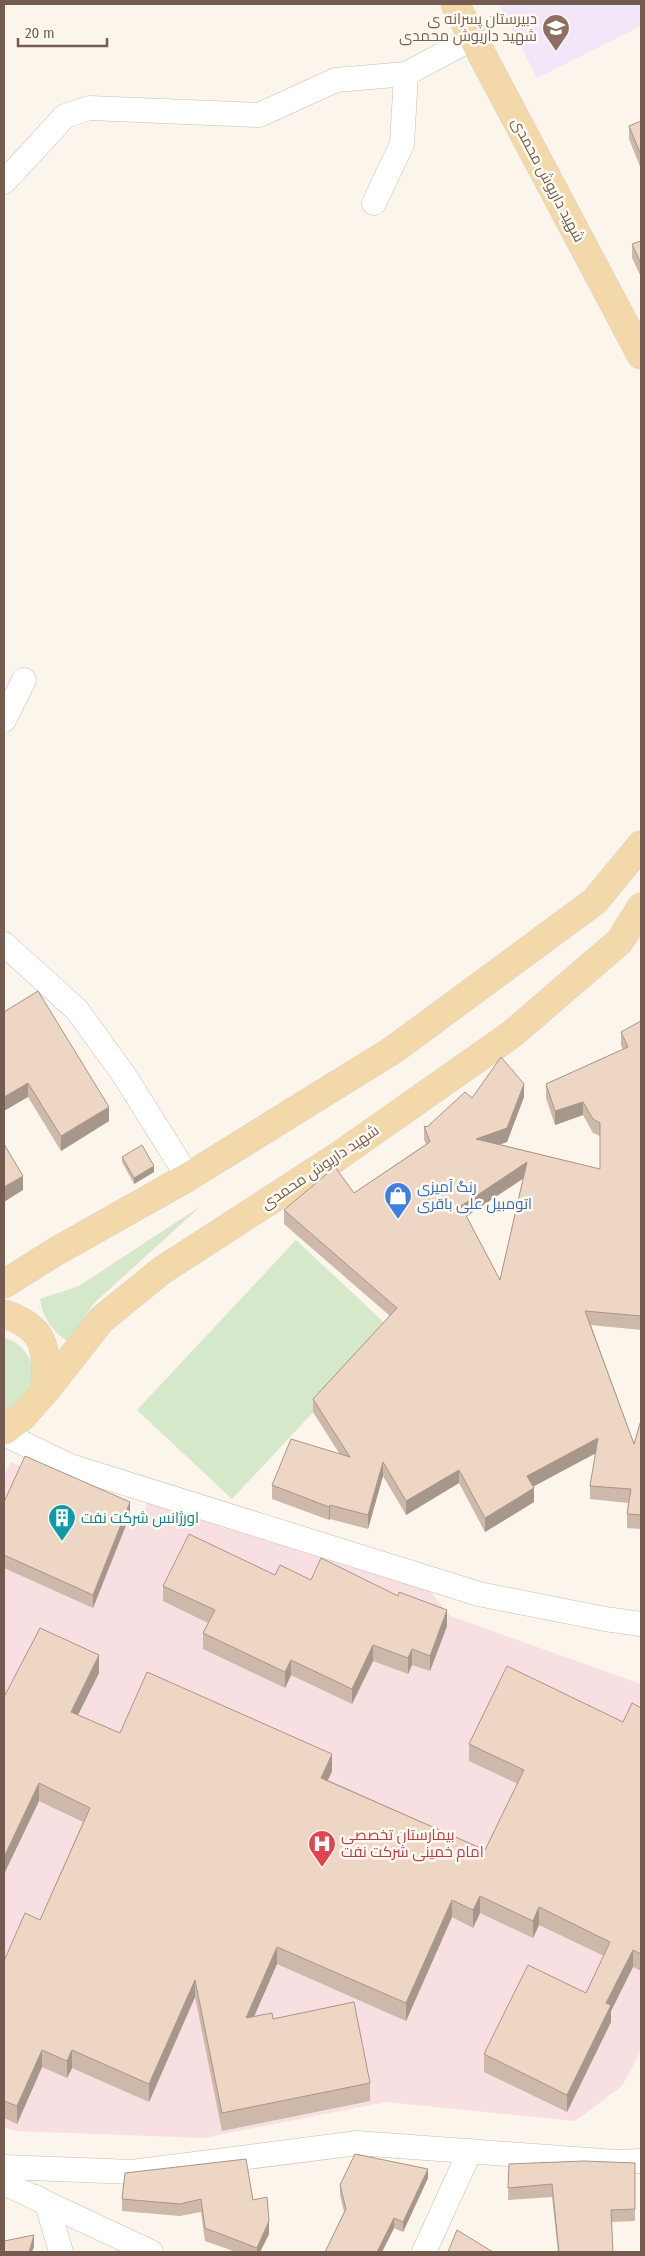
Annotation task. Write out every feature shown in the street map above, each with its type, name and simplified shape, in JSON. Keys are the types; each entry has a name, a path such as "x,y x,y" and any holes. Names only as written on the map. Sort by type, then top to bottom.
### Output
{"main road":[{"name":"شهید داریوش محمدی","path":"455,4 641,355"},
{"path":"4,1284 56,1252 188,1177 393,1050 595,901 641,845"},
{"name":"شهید داریوش محمدی","path":"4,1432 23,1416 46,1390 101,1320 161,1271 337,1157 512,1034 620,941 641,907"},
{"path":"4,1314 18,1319 36,1333 46,1350 46,1390"}],"street":[{"path":"4,182 65,116 89,108 259,115 336,80 406,74 473,38"},
{"path":"374,202 402,144 406,74"},
{"path":"4,720 24,680"},
{"path":"4,944 77,1010 124,1075 188,1177"},
{"path":"4,1432 70,1466 478,1594 604,1619 641,1624"},
{"path":"4,2166 132,2172 357,2143 616,2162 641,2161"},
{"path":"424,2252 470,2151"},
{"path":"4,2183 151,2252"},
{"path":"34,2196 46,2204 61,2252"}],"shaded area":[{"name":"دبیرستان پسرانه ی شهید داریوش محمدی","path":"499,4 641,4 641,26 537,78"},
{"name":"بیمارستان تخصصی امام خمینی شرکت نفت","path":"11,1462 139,1519 152,1495 171,1501 169,1510 430,1591 450,1616 641,1684 641,2051 622,2086 575,2121 386,2102 203,2138 17,2131 4,2128 4,1477"}],"green space":[{"path":"201,1206 93,1304 69,1342 53,1329 43,1312 40,1299 79,1286"},
{"path":"296,1240 391,1329 232,1499 137,1410"},
{"path":"4,1338 12,1341 25,1352 30,1359 33,1375 32,1384 26,1395 17,1404 4,1412"}],"building":[{"path":"641,121 641,155 629,126"},
{"path":"641,241 641,264 632,244"},
{"path":"38,991 109,1107 61,1136 28,1083 4,1097 4,1012"},
{"path":"641,1021 641,1316 585,1311 634,1444 641,1420 641,1515 627,1514 631,1489 590,1486 598,1438 527,1476 534,1488 485,1518 459,1470 406,1501 383,1462 368,1515 330,1505 329,1507 272,1485 291,1439 350,1457 313,1399 397,1308 284,1210 335,1167 354,1193 430,1142 424,1126 427,1127 465,1092 472,1098 501,1057 524,1084 507,1128 476,1139 600,1169 600,1123 593,1119 583,1102 555,1111 546,1084 628,1047 621,1032","holes":["527,1162 500,1280 461,1206"]},
{"path":"4,1144 23,1176 4,1187"},
{"path":"142,1145 154,1166 134,1178 122,1157"},
{"name":"اورژانس شرکت نفت","path":"25,1456 130,1502 93,1595 4,1555 4,1502"},
{"path":"189,1534 275,1575 280,1565 311,1580 321,1558 398,1596 399,1592 447,1610 430,1656 412,1649 408,1658 373,1645 352,1689 291,1660 285,1672 203,1633 215,1610 163,1586"},
{"path":"40,1628 99,1655 71,1712 120,1733 147,1672 332,1754 321,1778 485,1850 524,1770 469,1744 507,1666 623,1722 632,1703 641,1708 641,1954 633,1950 606,2003 611,2005 567,2095 484,2054 528,1965 586,1993 610,1942 539,1907 533,1921 480,1896 473,1910 452,1900 406,2003 277,1947 246,2018 272,2013 273,2019 354,2002 370,2083 222,2113 195,1980 149,2084 72,2050 67,2061 42,2050 17,2106 4,2101 4,1961 25,1913 40,1920 90,1808 39,1783 4,1857 4,1697"},
{"path":"355,2154 428,2169 403,2222 394,2218 377,2252 325,2252 346,2209 340,2185"},
{"path":"246,2159 253,2200 267,2197 269,2221 257,2248 205,2228 201,2199 180,2204 122,2199 125,2173"},
{"path":"584,2161 635,2163 635,2209 611,2210 613,2252 559,2252 552,2184 508,2188 509,2164"},
{"path":"457,2230 493,2252 448,2252"},
{"path":"34,2235 29,2252 4,2252 4,2241"}],"place":[{"name":"دبیرستان پسرانه ی شهید داریوش محمدی","path":"556,52"},
{"name":"رنگ آمیزی اتومبیل علی باقری","path":"398,1220"},
{"name":"اورژانس شرکت نفت","path":"62,1542"},
{"name":"بیمارستان تخصصی امام خمینی شرکت نفت","path":"322,1868"}]}
